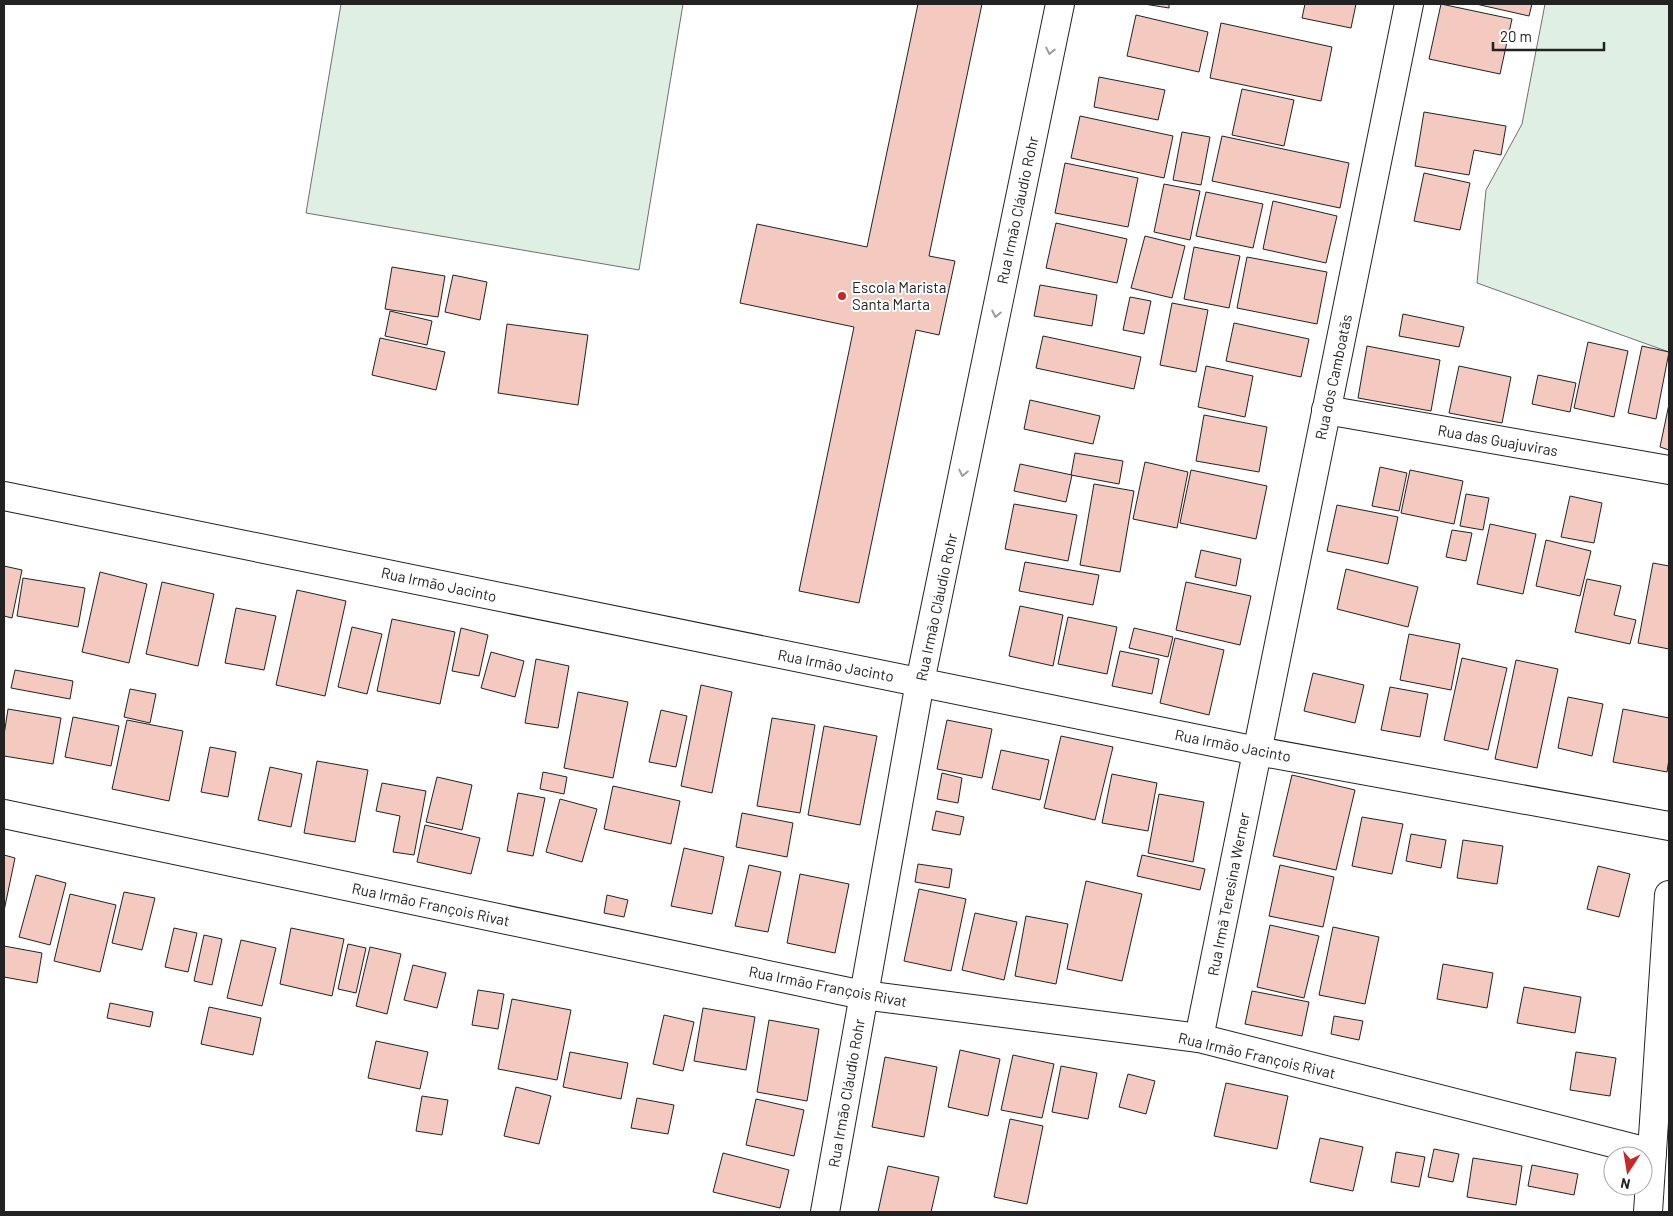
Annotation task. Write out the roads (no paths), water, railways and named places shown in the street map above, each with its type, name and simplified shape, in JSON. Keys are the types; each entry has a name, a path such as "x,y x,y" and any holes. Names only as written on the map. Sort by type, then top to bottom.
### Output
{"street":[{"name":"Rua Irmão Cláudio Rohr","path":"825,1212 920,682 1060,4"},
{"name":"Rua dos Camboatãs","path":"1257,750 1409,4"},
{"name":"Rua das Guajuviras","path":"1326,410 1669,470"},
{"name":"Rua Irmão Jacinto","path":"4,496 1257,750 1669,826"},
{"name":"Rua Irmã Teresina Werner","path":"1199,1038 1257,750"},
{"name":"Rua Irmão François Rivat","path":"4,814 863,995 1199,1038 1624,1146"},
{"path":"1652,1146 1669,895"},
{"path":"1648,1212 1649,1196"}],"place":[{"name":"Escola Marista Santa Marta","path":"842,296"}]}
